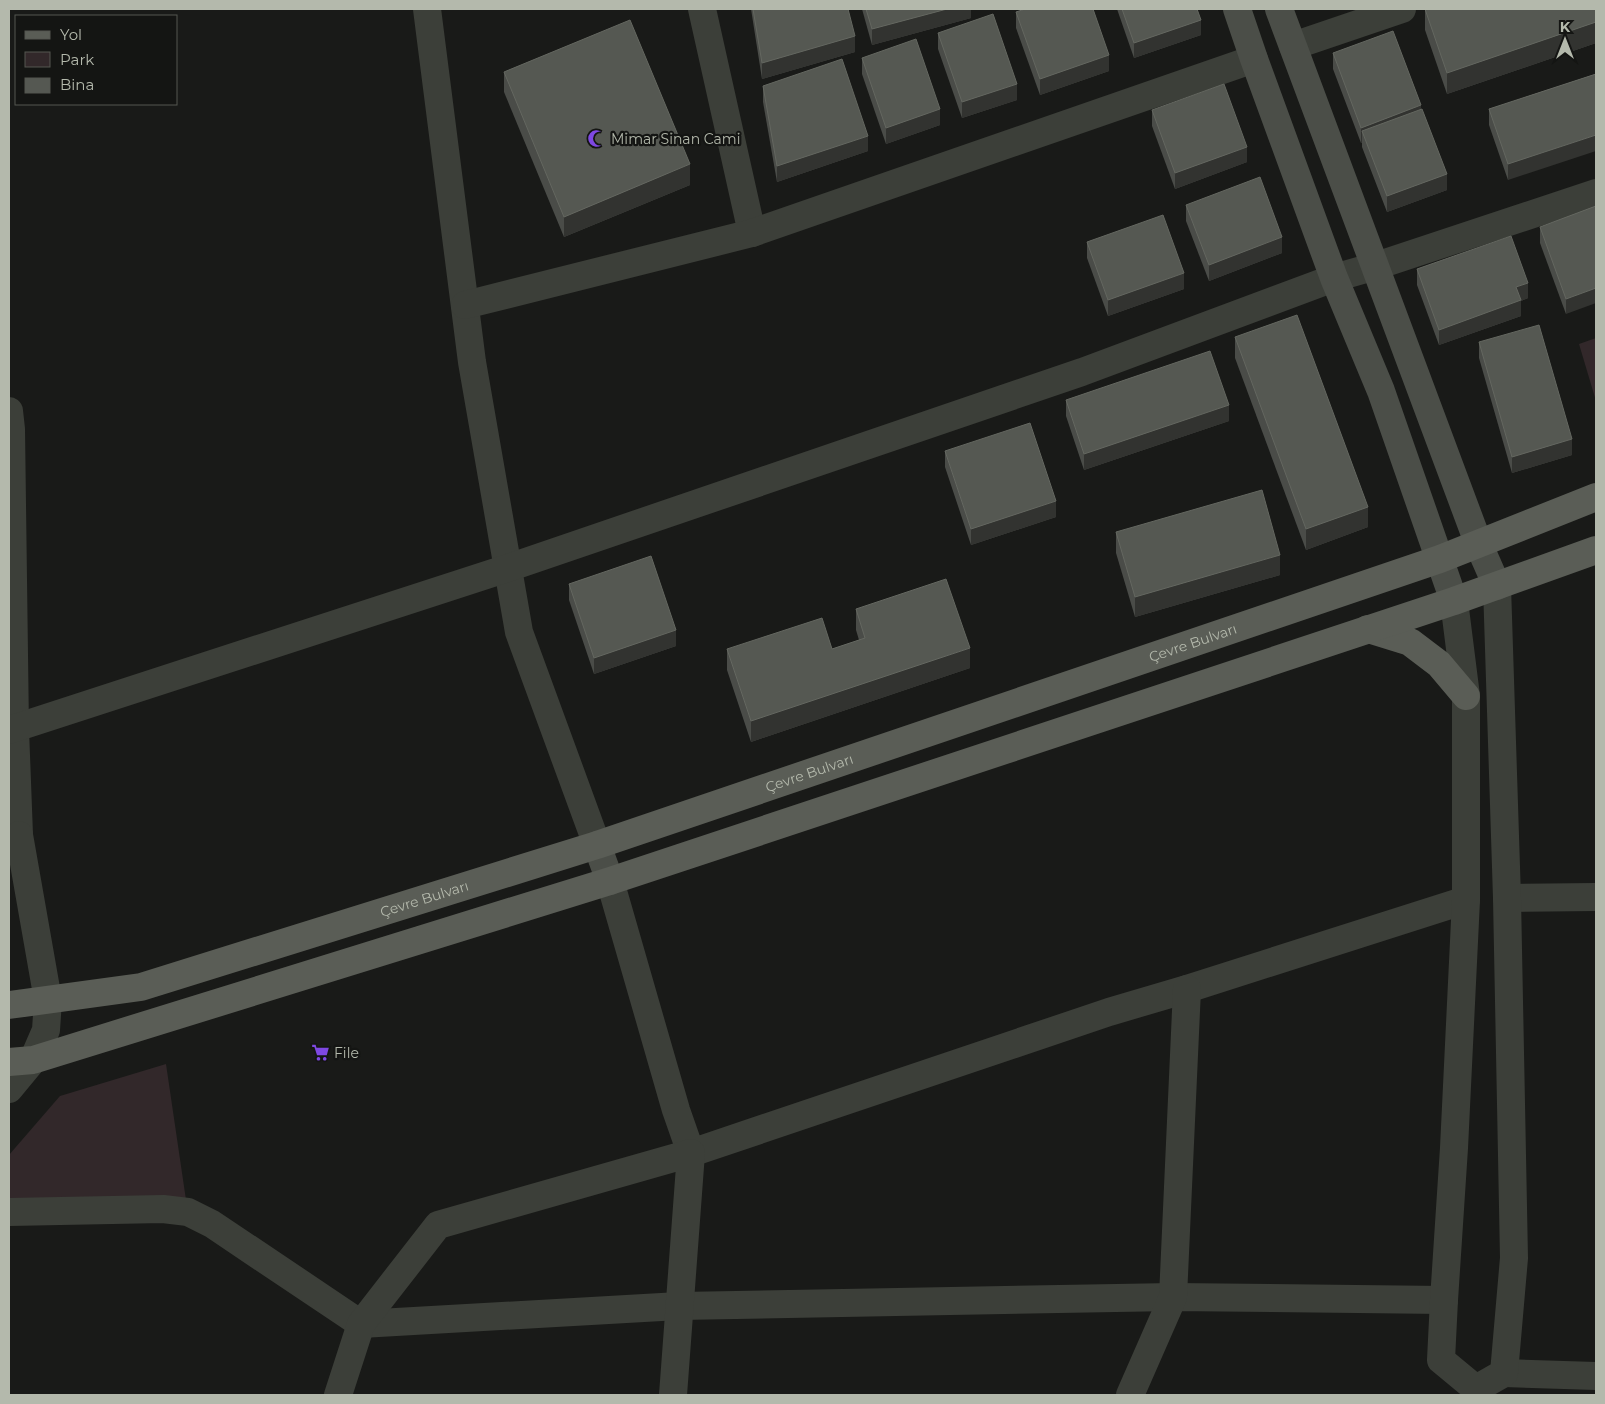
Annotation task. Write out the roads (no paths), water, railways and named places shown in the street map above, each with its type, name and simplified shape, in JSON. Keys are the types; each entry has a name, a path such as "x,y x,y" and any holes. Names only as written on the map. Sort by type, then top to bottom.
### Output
{"main road":[{"path":"1237,9 1334,278 1381,391 1454,601"},
{"path":"1279,9 1497,586"},
{"path":"1254,59 1293,46"},
{"name":"Çevre Bulvarı","path":"9,1005 142,987 597,845 1440,559 1480,545 1596,497"},
{"path":"21,1061 610,882 1454,601 1596,550"},
{"path":"1368,629 1410,642 1439,664 1466,696"},
{"path":"597,845 610,882"}],"street":[{"path":"427,9 472,362 519,632 597,845"},
{"path":"702,9 752,233"},
{"path":"1293,46 1402,9"},
{"path":"465,305 752,233 1254,59"},
{"path":"12,730 508,568 1082,372 1334,278 1376,266 1596,192"},
{"path":"9,423 12,730 19,835 48,1000 46,1030 21,1061 9,1090"},
{"path":"1497,586 1507,898 1514,1258 1504,1373"},
{"path":"1454,601 1466,696 1466,900 1442,1360 1475,1392 1504,1373 1596,1376"},
{"path":"9,886 19,835"},
{"path":"610,882 676,1110 691,1152 672,1395"},
{"path":"338,1395 361,1324 438,1225 691,1152 1110,1012 1466,900 1596,897"},
{"path":"1130,1395 1173,1296 1187,989"},
{"path":"9,1212 163,1209 188,1212 212,1224 361,1324 679,1306 1173,1296 1444,1300"}],"place":[{"name":"Mimar Sinan Cami","path":"597,139"},
{"name":"File","path":"320,1053"}]}
